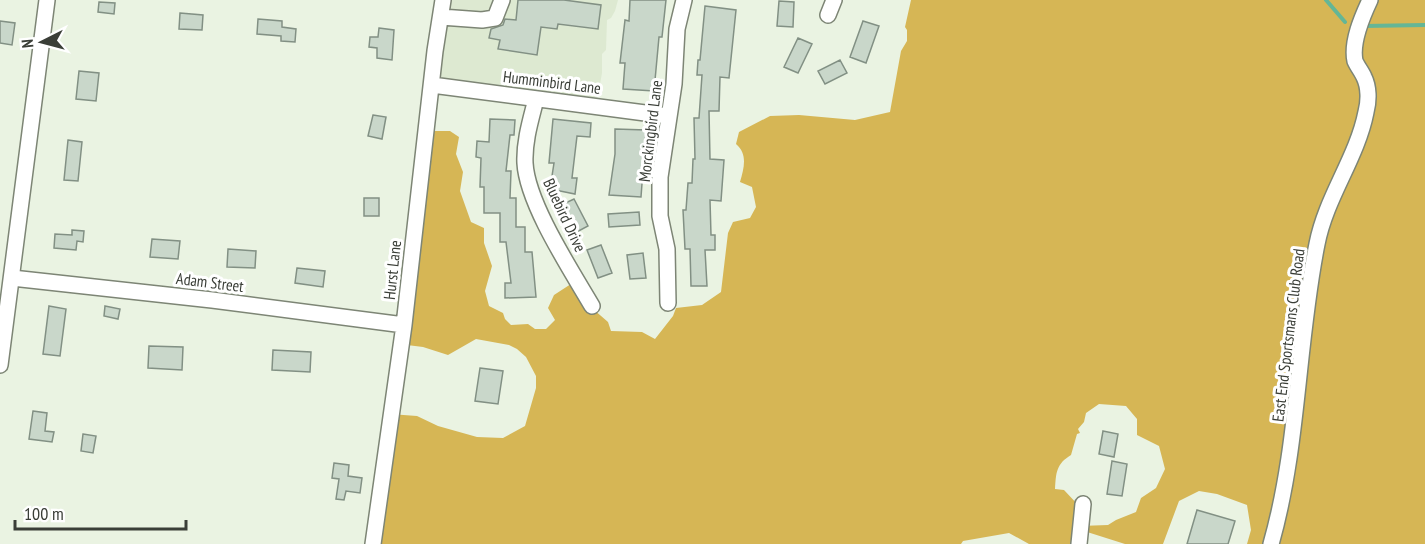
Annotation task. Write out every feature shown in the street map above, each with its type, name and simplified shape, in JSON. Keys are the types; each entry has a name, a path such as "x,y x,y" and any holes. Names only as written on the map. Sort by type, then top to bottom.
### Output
{"street":[{"path":"0,365 12,278 7,251 47,0"},
{"name":"Hurst Lane","path":"373,544 404,325 443,0"},
{"path":"441,17 482,20 495,18 502,0"},
{"name":"Morckingbird Lane","path":"668,303 667,249 660,216 660,177 674,84 677,29 684,0"},
{"path":"828,15 834,0"},
{"name":"East End Sportsmans Club Road","path":"1271,544 1294,430 1309,287 1322,221 1360,138 1367,111 1367,86 1355,62 1354,45 1370,0"},
{"name":"Humminbird Lane","path":"432,85 668,116"},
{"name":"Bluebird Drive","path":"536,99 528,130 525,162 529,184 536,204 592,306"},
{"name":"Adam Street","path":"12,278 224,301 404,325"},
{"path":"1079,544 1083,504"}],"shaded area":[{"path":"442,0 618,0 615,11 607,20 606,50 602,54 602,73 596,106 431,80"},
{"path":"911,0 1425,0 1425,544 1247,544 1251,530 1247,505 1217,494 1199,491 1179,501 1163,544 1125,544 1084,531 1077,544 1029,544 1009,533 963,541 961,544 372,544 390,414 417,416 438,426 477,437 503,438 525,426 536,388 536,376 526,357 509,345 476,339 448,355 423,347 407,345 426,131 450,131 459,137 456,154 463,172 460,191 471,222 484,228 484,243 492,266 485,291 489,306 503,313 511,325 528,324 535,329 546,329 555,320 548,308 554,295 574,282 593,309 608,322 611,331 642,332 655,339 673,316 676,308 702,305 721,292 728,233 733,222 750,218 756,207 752,187 740,182 744,157 736,144 739,132 770,116 799,115 855,120 890,112 901,51 907,41 905,27","holes":["1099,404 1126,406 1137,419 1137,435 1159,446 1165,469 1156,488 1141,498 1136,512 1108,525 1080,526 1080,507 1064,490 1055,489 1058,469 1062,462 1071,455 1077,434 1080,433 1078,429 1084,422 1086,413"]}],"building":[{"path":"518,0 564,0 601,5 598,29 558,24 557,29 541,27 537,55 498,49 500,40 489,38 491,29 503,25 505,19 516,20"},
{"path":"630,0 666,0 662,37 659,37 654,91 623,89 625,63 620,63 625,20 629,21"},
{"path":"779,1 794,2 793,27 777,26"},
{"path":"99,2 115,3 114,14 98,12"},
{"path":"705,6 736,10 729,78 720,77 719,111 709,111 710,159 724,160 721,201 710,200 711,235 715,235 715,250 705,250 707,286 691,286 690,249 685,249 683,210 686,210 688,183 692,183 693,159 695,159 694,118 699,118 702,75 697,75"},
{"path":"180,13 203,15 202,30 179,29"},
{"path":"258,19 282,21 282,27 296,29 295,42 281,41 281,36 257,34"},
{"path":"0,21 15,23 12,45 0,43"},
{"path":"863,21 879,26 866,63 850,57"},
{"path":"379,28 394,30 392,60 377,58 377,48 369,47 370,37 378,37"},
{"path":"798,38 812,44 798,73 784,67"},
{"path":"840,60 847,73 825,84 818,71"},
{"path":"79,71 99,73 96,101 76,99"},
{"path":"373,115 386,117 382,139 368,136"},
{"path":"490,119 515,120 514,135 510,135 506,171 511,171 510,198 516,198 516,227 525,227 525,252 532,252 536,297 505,298 505,283 511,283 506,242 500,242 500,213 484,213 484,187 480,187 481,158 476,157 477,141 489,142"},
{"path":"553,119 591,123 590,137 577,136 572,178 577,178 575,194 550,189 554,163 549,163"},
{"path":"615,129 646,130 641,197 609,195 615,154"},
{"path":"68,140 82,142 78,181 64,180"},
{"path":"364,198 379,198 379,216 364,216"},
{"path":"574,199 588,226 575,233 561,205"},
{"path":"639,212 640,225 609,227 608,214"},
{"path":"72,230 84,231 83,242 77,241 76,250 54,248 55,234 72,235"},
{"path":"152,239 180,241 178,259 150,257"},
{"path":"601,245 612,273 598,278 587,250"},
{"path":"228,249 256,251 255,268 227,267"},
{"path":"643,253 646,278 630,279 627,255"},
{"path":"297,268 325,271 323,287 295,283"},
{"path":"49,306 66,309 60,356 43,354"},
{"path":"105,306 120,309 118,319 104,316"},
{"path":"149,346 183,347 182,370 148,368"},
{"path":"273,350 311,352 310,372 272,370"},
{"path":"480,368 503,371 498,404 475,401"},
{"path":"33,411 47,413 45,431 54,432 52,442 29,439"},
{"path":"1103,431 1118,434 1114,457 1099,454"},
{"path":"83,434 96,436 93,453 81,451"},
{"path":"1112,461 1127,464 1122,496 1107,494"},
{"path":"334,463 349,465 348,476 362,478 360,493 346,491 344,500 336,499 339,479 332,478"},
{"path":"1197,510 1235,521 1228,544 1187,544"}],"waterway":[{"path":"1326,0 1345,22"},
{"path":"1364,26 1425,25"}]}
